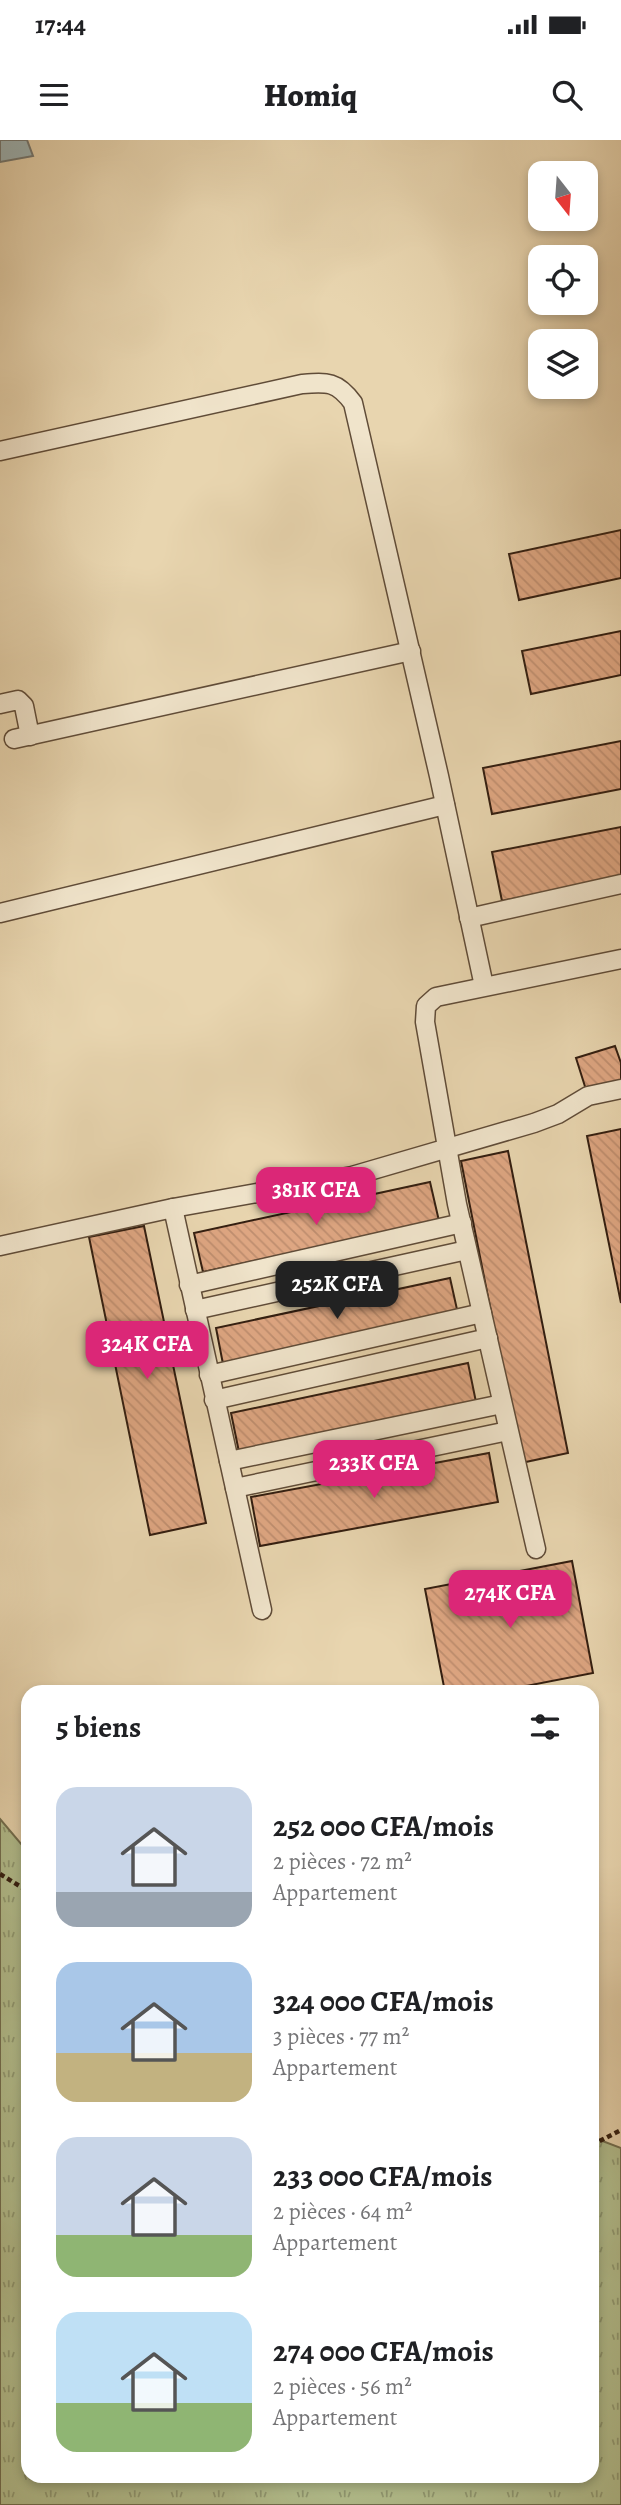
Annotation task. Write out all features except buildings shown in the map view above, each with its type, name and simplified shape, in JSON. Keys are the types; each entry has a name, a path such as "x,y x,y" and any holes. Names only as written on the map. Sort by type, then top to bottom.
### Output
{"lane":[{"path":"0,451 302,384 326,382 344,391 353,403 411,651 484,986"},
{"path":"0,704 18,700 24,706 22,737 411,651"},
{"path":"0,913 445,805"},
{"path":"469,918 621,884"},
{"path":"536,1549 467,1250 425,1022 426,1006 436,998 484,986 621,959"},
{"path":"0,1246 173,1208 352,1176 534,1123 558,1114 588,1096 621,1089"},
{"path":"173,1208 262,1610"},
{"path":"189,1285 462,1223"},
{"path":"195,1310 467,1250"},
{"path":"209,1375 482,1313"},
{"path":"214,1400 488,1338"},
{"path":"229,1461 502,1404"},
{"path":"235,1488 508,1431"}],"path":[{"path":"0,1874 21,1888"},
{"path":"599,2141 621,2130"}],"green space":[{"path":"0,1819 21,1844 21,2483 599,2483 599,2140 621,2148 621,2505 0,2505"}],"water":[{"path":"0,140 27,140 33,156 0,162"}]}
